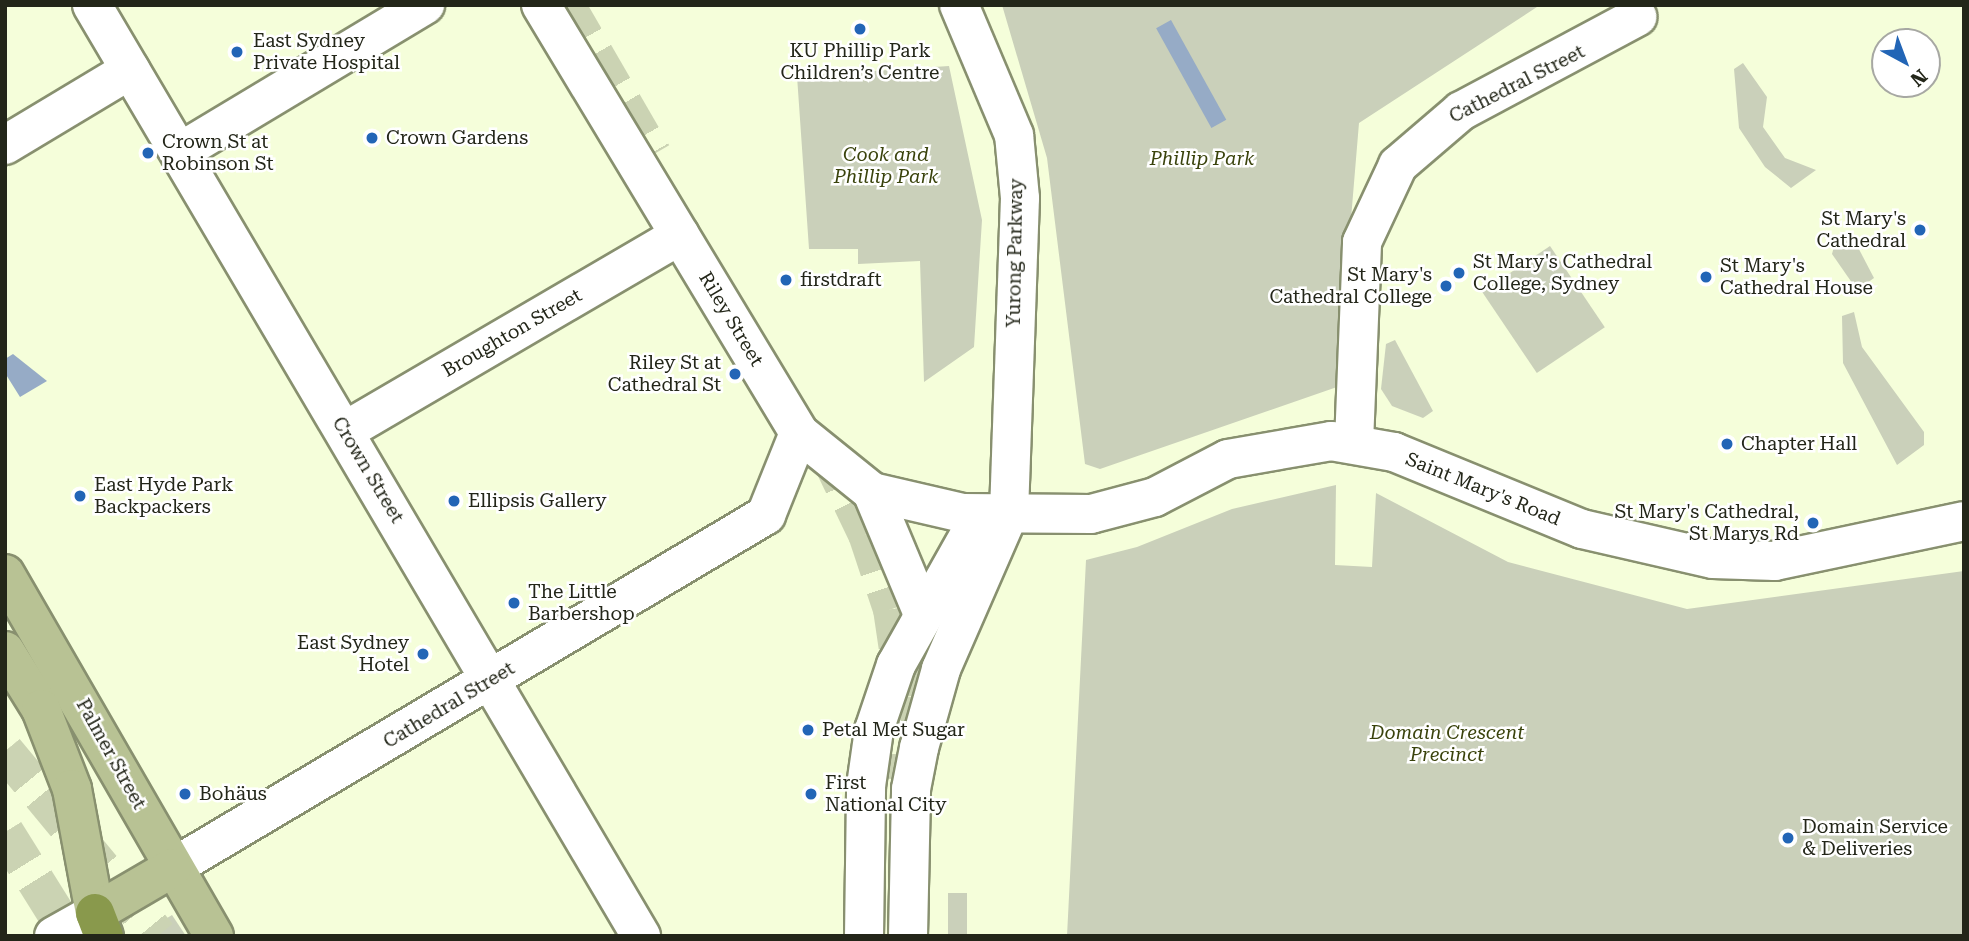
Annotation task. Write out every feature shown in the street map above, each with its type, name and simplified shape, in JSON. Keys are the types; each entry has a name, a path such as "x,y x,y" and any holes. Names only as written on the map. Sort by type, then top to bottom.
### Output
{"main road":[{"name":"Palmer Street","path":"5,574 93,717 172,868 214,936"},
{"path":"5,651 41,709 72,789 99,924"},
{"name":"Cathedral Street","path":"99,924 172,868"}],"street":[{"name":"Crown Street","path":"92,5 641,936"},
{"path":"180,152 425,5"},
{"name":"Riley Street","path":"541,5 799,433 872,492 995,514"},
{"name":"Yurong Parkway","path":"959,5 1014,135 1020,198 995,514"},
{"name":"Cathedral Street","path":"1354,443 1362,242 1398,165 1461,111 1637,17"},
{"path":"5,145 130,70"},
{"name":"Broughton Street","path":"345,431 680,235"},
{"name":"Cathedral Street","path":"172,868 766,515 799,433"},
{"name":"Saint Mary's Road","path":"995,514 1091,514 1130,507 1251,452 1354,443 1440,468 1583,530 1713,559 1775,561 1964,521"},
{"path":"872,492 923,614"},
{"path":"864,936 869,755 887,685 923,614 995,514"},
{"path":"908,936 906,871 911,789 928,712 995,514"},
{"path":"888,936 892,891 906,871"},
{"name":"Cathedral Street","path":"54,936 99,924"}],"green space":[{"name":"Phillip Park","path":"1002,5 1540,5 1359,123 1337,387 1100,469 1085,464 1047,158"},
{"path":"1743,63 1767,97 1763,127 1785,158 1816,170 1791,188 1765,167 1739,128 1734,69"},
{"name":"Cook and Phillip Park","path":"949,66 982,220 974,347 924,382 920,261 858,264 858,249 809,249 797,76"},
{"path":"1850,232 1874,278 1857,290 1832,254 1835,243"},
{"path":"1550,246 1605,327 1537,373 1482,292"},
{"path":"1854,312 1862,347 1924,432 1924,445 1897,465 1843,363 1842,316"},
{"path":"1395,340 1433,411 1423,418 1392,406 1381,389 1386,344"},
{"name":"Domain Crescent Precinct","path":"1336,485 1335,565 1372,567 1376,493 1508,562 1687,609 1964,571 1964,936 1067,936 1086,560 1137,547 1232,509"},
{"path":"948,893 967,893 967,936 948,936"},
{"path":"172,915 186,936 138,936"}],"water":[{"path":"1171,20 1226,120 1211,128 1156,28"},
{"path":"13,354 47,381 20,397 5,373 5,359"}],"tunnel":[{"path":"566,5 653,155"},
{"path":"827,451 867,534 892,609 905,697 904,779"},
{"path":"5,751 158,936"},
{"path":"5,832 70,936"}],"place":[{"name":"KU Phillip Park Children’s Centre","path":"860,29"},
{"name":"East Sydney Private Hospital","path":"237,52"},
{"name":"Crown Gardens","path":"372,138"},
{"name":"Crown St at Robinson St","path":"148,153"},
{"name":"St Mary's Cathedral","path":"1920,230"},
{"name":"St Mary's Cathedral College, Sydney","path":"1459,273"},
{"name":"St Mary's Cathedral House","path":"1706,277"},
{"name":"firstdraft","path":"786,280"},
{"name":"St Mary's Cathedral College","path":"1446,286"},
{"name":"Riley St at Cathedral St","path":"735,374"},
{"name":"Chapter Hall","path":"1727,444"},
{"name":"East Hyde Park Backpackers","path":"80,496"},
{"name":"Ellipsis Gallery","path":"454,501"},
{"name":"St Mary's Cathedral, St Marys Rd","path":"1813,523"},
{"name":"The Little Barbershop","path":"514,603"},
{"name":"East Sydney Hotel","path":"423,654"},
{"name":"Petal Met Sugar","path":"808,730"},
{"name":"Bohäus","path":"185,794"},
{"name":"First National City","path":"811,794"},
{"name":"Domain Service & Deliveries","path":"1788,838"}]}
